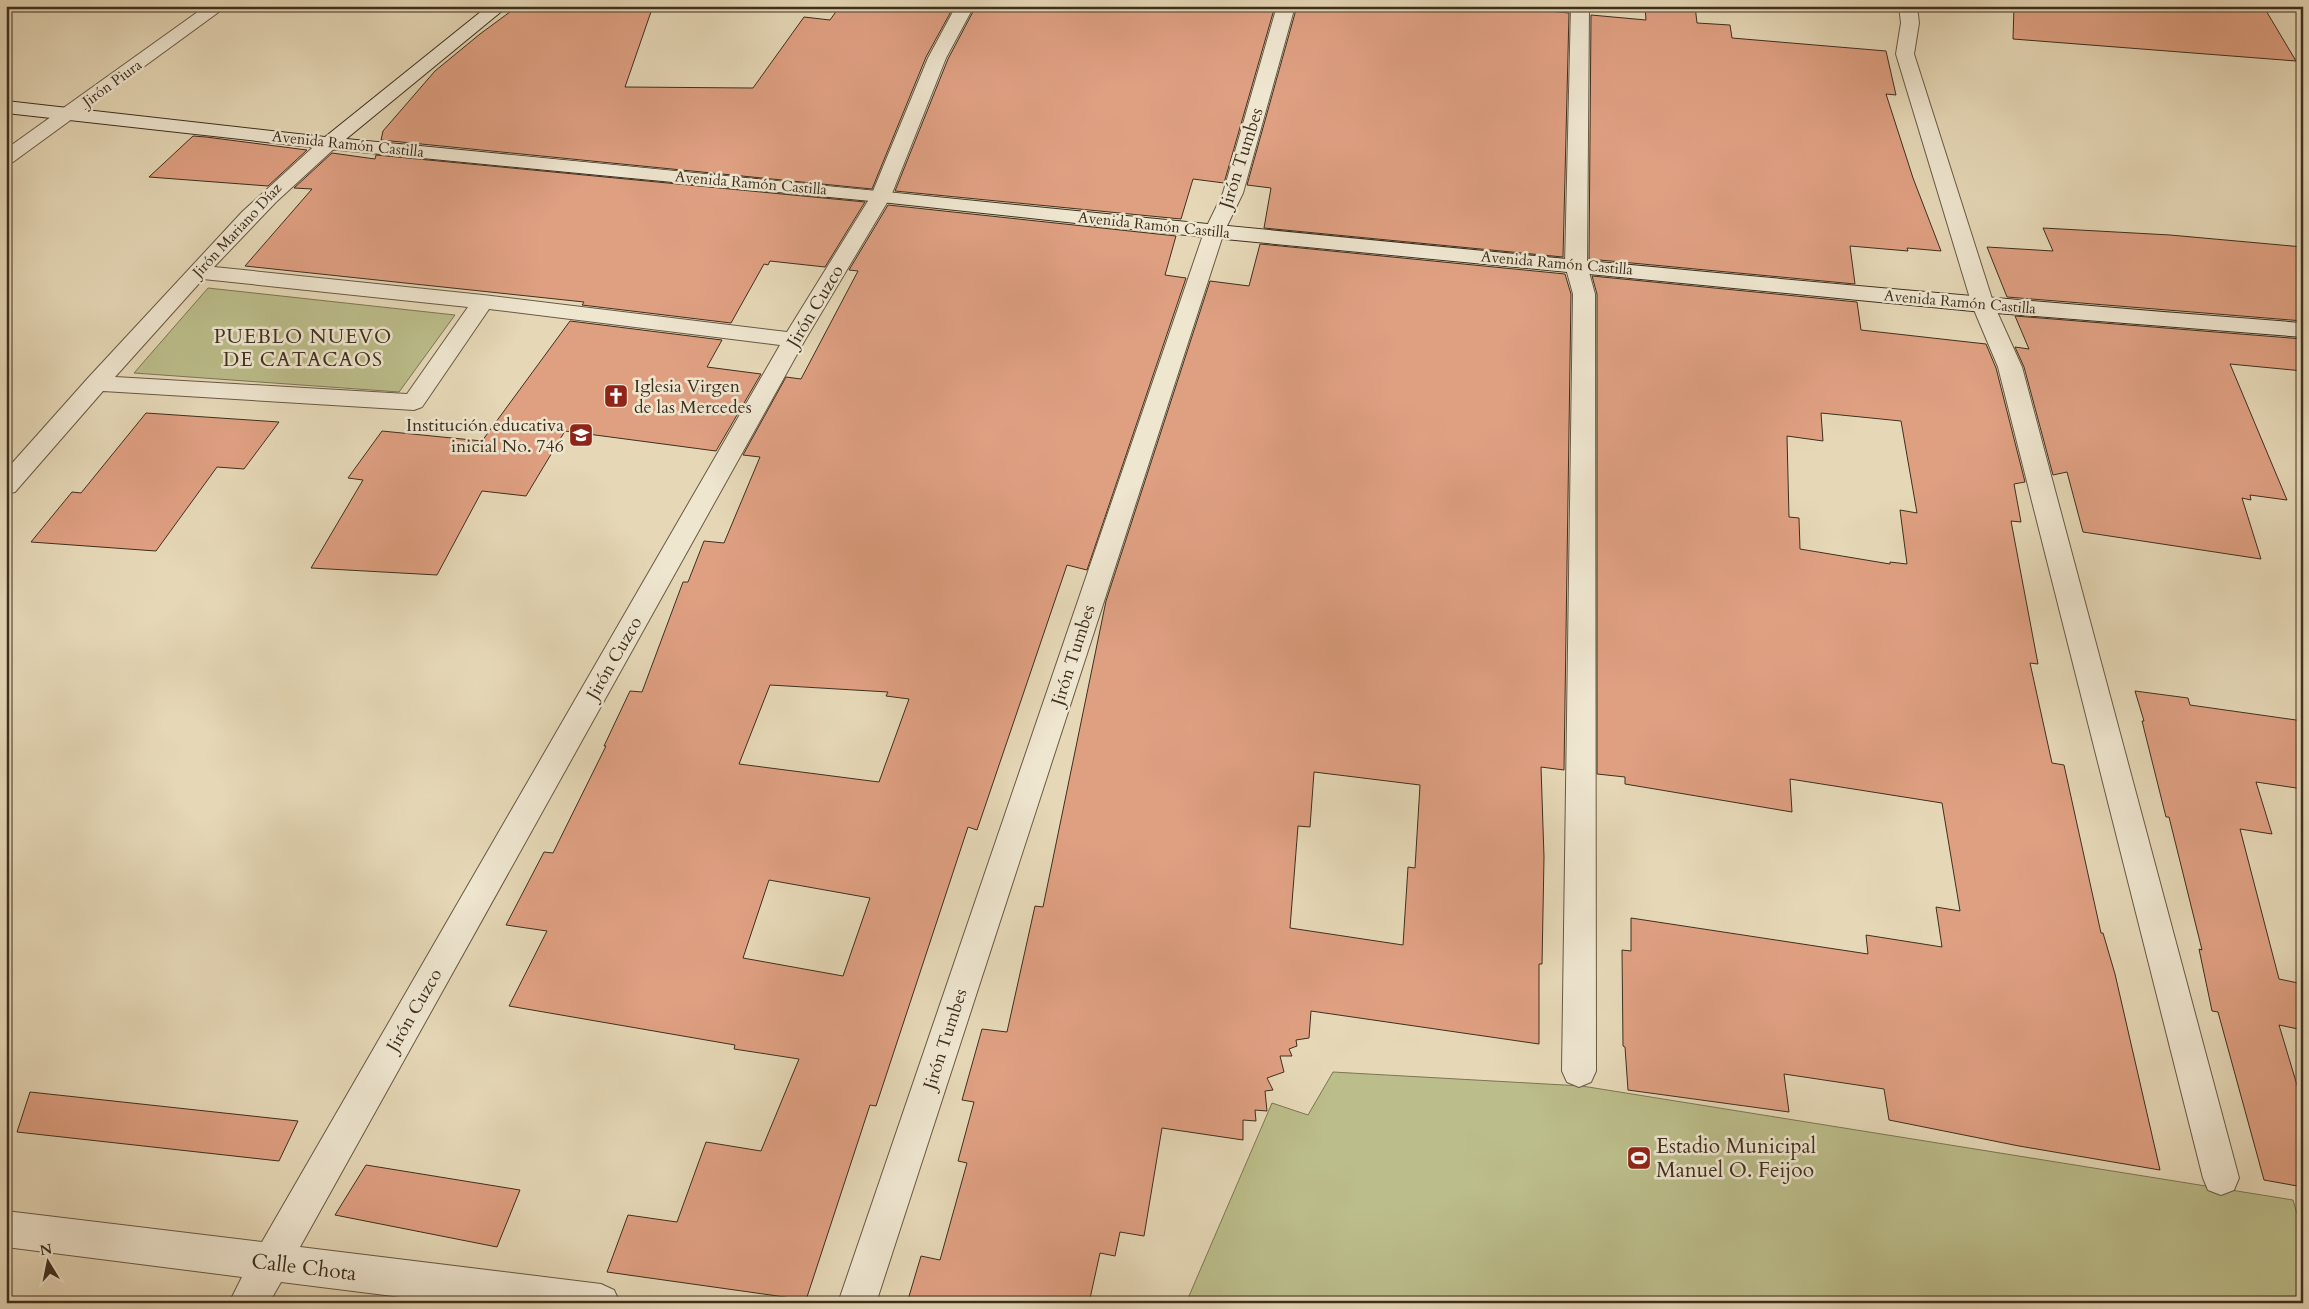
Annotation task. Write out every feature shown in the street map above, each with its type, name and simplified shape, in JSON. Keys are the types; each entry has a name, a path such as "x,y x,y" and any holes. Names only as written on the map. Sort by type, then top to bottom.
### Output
{"street":[{"name":"Jirón Piura","path":"6,158 218,6"},
{"name":"Jirón Mariano Díaz","path":"6,486 197,272 288,177 499,6"},
{"name":"Jirón Cuzco","path":"248,1303 794,340 882,196 937,58 965,6"},
{"name":"Jirón Tumbes","path":"857,1303 1214,232 1233,193 1286,6"},
{"path":"1579,1072 1584,294 1576,264 1580,6"},
{"path":"1908,6 1910,23 1904,54 1983,305 2010,367 2221,1178"},
{"name":"Avenida Ramón Castilla","path":"6,107 329,143 882,196 1214,232 1576,264 1983,305 2303,330"},
{"path":"197,272 483,302 794,340"},
{"path":"96,383 414,402 483,302"},
{"name":"Calle Chota","path":"6,1229 601,1303"}],"green space":[{"path":"208,288 455,315 399,392 134,373"},
{"name":"Estadio Municipal Manuel O. Feijoo","path":"1333,1072 1582,1086 2293,1200 2303,1234 2303,1303 1186,1303 1272,1103 1308,1115"}],"building":[{"path":"518,6 653,6 625,87 753,88 804,17 830,20 840,6 954,6 926,57 872,189 381,140 383,131 435,71"},
{"path":"976,6 1275,6 1224,183 1193,179 1181,219 895,191 948,59"},
{"path":"1297,6 1497,6 1569,13 1563,257 1264,228 1271,188 1247,185"},
{"path":"1645,6 1695,6 1697,23 1730,25 1732,38 1886,51 1896,95 1886,94 1913,178 1941,251 1907,248 1908,251 1850,246 1855,284 1589,259 1591,15 1646,20"},
{"path":"2014,6 2236,6 2265,9 2296,61 2013,39"},
{"path":"193,136 307,150 268,186 149,177"},
{"path":"332,153 375,159 376,155 865,202 825,267 770,261 768,265 764,264 731,323 582,305 584,302 245,266 312,189 294,188"},
{"path":"888,205 1176,236 1165,275 1186,278 1087,570 1067,565 977,830 968,827 876,1106 870,1105 806,1300 607,1272 628,1215 677,1222 706,1142 761,1151 799,1059 734,1049 735,1045 509,1006 547,931 506,925 544,852 553,853 606,746 604,746 630,691 642,692 683,582 688,582 704,541 724,543 760,457 743,455 786,377 801,379 858,271 849,270","holes":["770,685 888,692 886,696 909,699 879,782 739,764","769,880 870,898 843,976 743,958"]},
{"path":"2043,228 2170,235 2303,247 2303,321 2007,297 1987,247 2053,251"},
{"path":"1260,244 1565,274 1571,294 1564,770 1541,767 1544,857 1542,964 1539,964 1539,1044 1311,1011 1309,1038 1296,1040 1297,1046 1289,1049 1292,1056 1280,1056 1284,1072 1267,1078 1273,1090 1265,1091 1267,1111 1255,1110 1256,1121 1243,1120 1243,1140 1162,1128 1144,1236 1120,1232 1115,1256 1100,1253 1089,1303 907,1303 921,1256 940,1260 967,1163 958,1161 974,1102 962,1100 982,1029 1007,1032 1035,906 1043,907 1106,601 1210,281 1249,286","holes":["1314,772 1420,785 1415,868 1408,867 1403,945 1290,928 1298,826 1310,827"]},
{"path":"1592,276 1857,302 1861,330 1986,344 1996,368 2025,482 2014,484 2021,522 2011,521 2038,664 2030,663 2052,763 2064,765 2101,933 2103,933 2115,974 2160,1170 2019,1146 1889,1120 1884,1089 1784,1074 1789,1112 1628,1090 1625,1047 1623,1046 1622,950 1631,951 1631,918 1868,954 1866,935 1942,947 1936,907 1960,911 1942,803 1790,779 1792,812 1625,784 1625,777 1597,774 1597,294","holes":["1821,413 1901,421 1917,513 1900,510 1907,564 1890,562 1890,564 1800,549 1799,518 1789,517 1787,436 1823,441"]},
{"path":"2015,316 2303,339 2303,371 2230,364 2287,500 2250,495 2251,500 2242,498 2261,559 2083,532 2067,472 2053,475 2024,367 2015,347 2029,349"},
{"path":"570,321 722,340 707,367 761,374 716,451 565,431 526,496 482,491 437,575 311,568 363,480 348,478 382,431 482,441"},
{"path":"146,413 279,422 244,469 217,467 156,551 31,542 72,492 81,493"},
{"path":"2135,691 2188,698 2190,705 2303,721 2303,789 2256,782 2272,834 2240,829 2279,979 2303,984 2303,1030 2279,1025 2303,1105 2303,1187 2264,1180 2218,1012 2212,1011 2199,949 2202,950 2169,817 2166,817 2142,721 2144,721"},
{"path":"30,1092 298,1121 279,1161 17,1132"},
{"path":"366,1165 520,1190 497,1247 335,1215"}],"place":[{"name":"Iglesia Virgen de las Mercedes","path":"616,396"},
{"name":"Institución educativa inicial No. 746","path":"581,435"},
{"name":"Estadio Municipal Manuel O. Feijoo","path":"1639,1158"}],"district":[{"name":"PUEBLO NUEVO DE CATACAOS","path":"303,348"}]}
